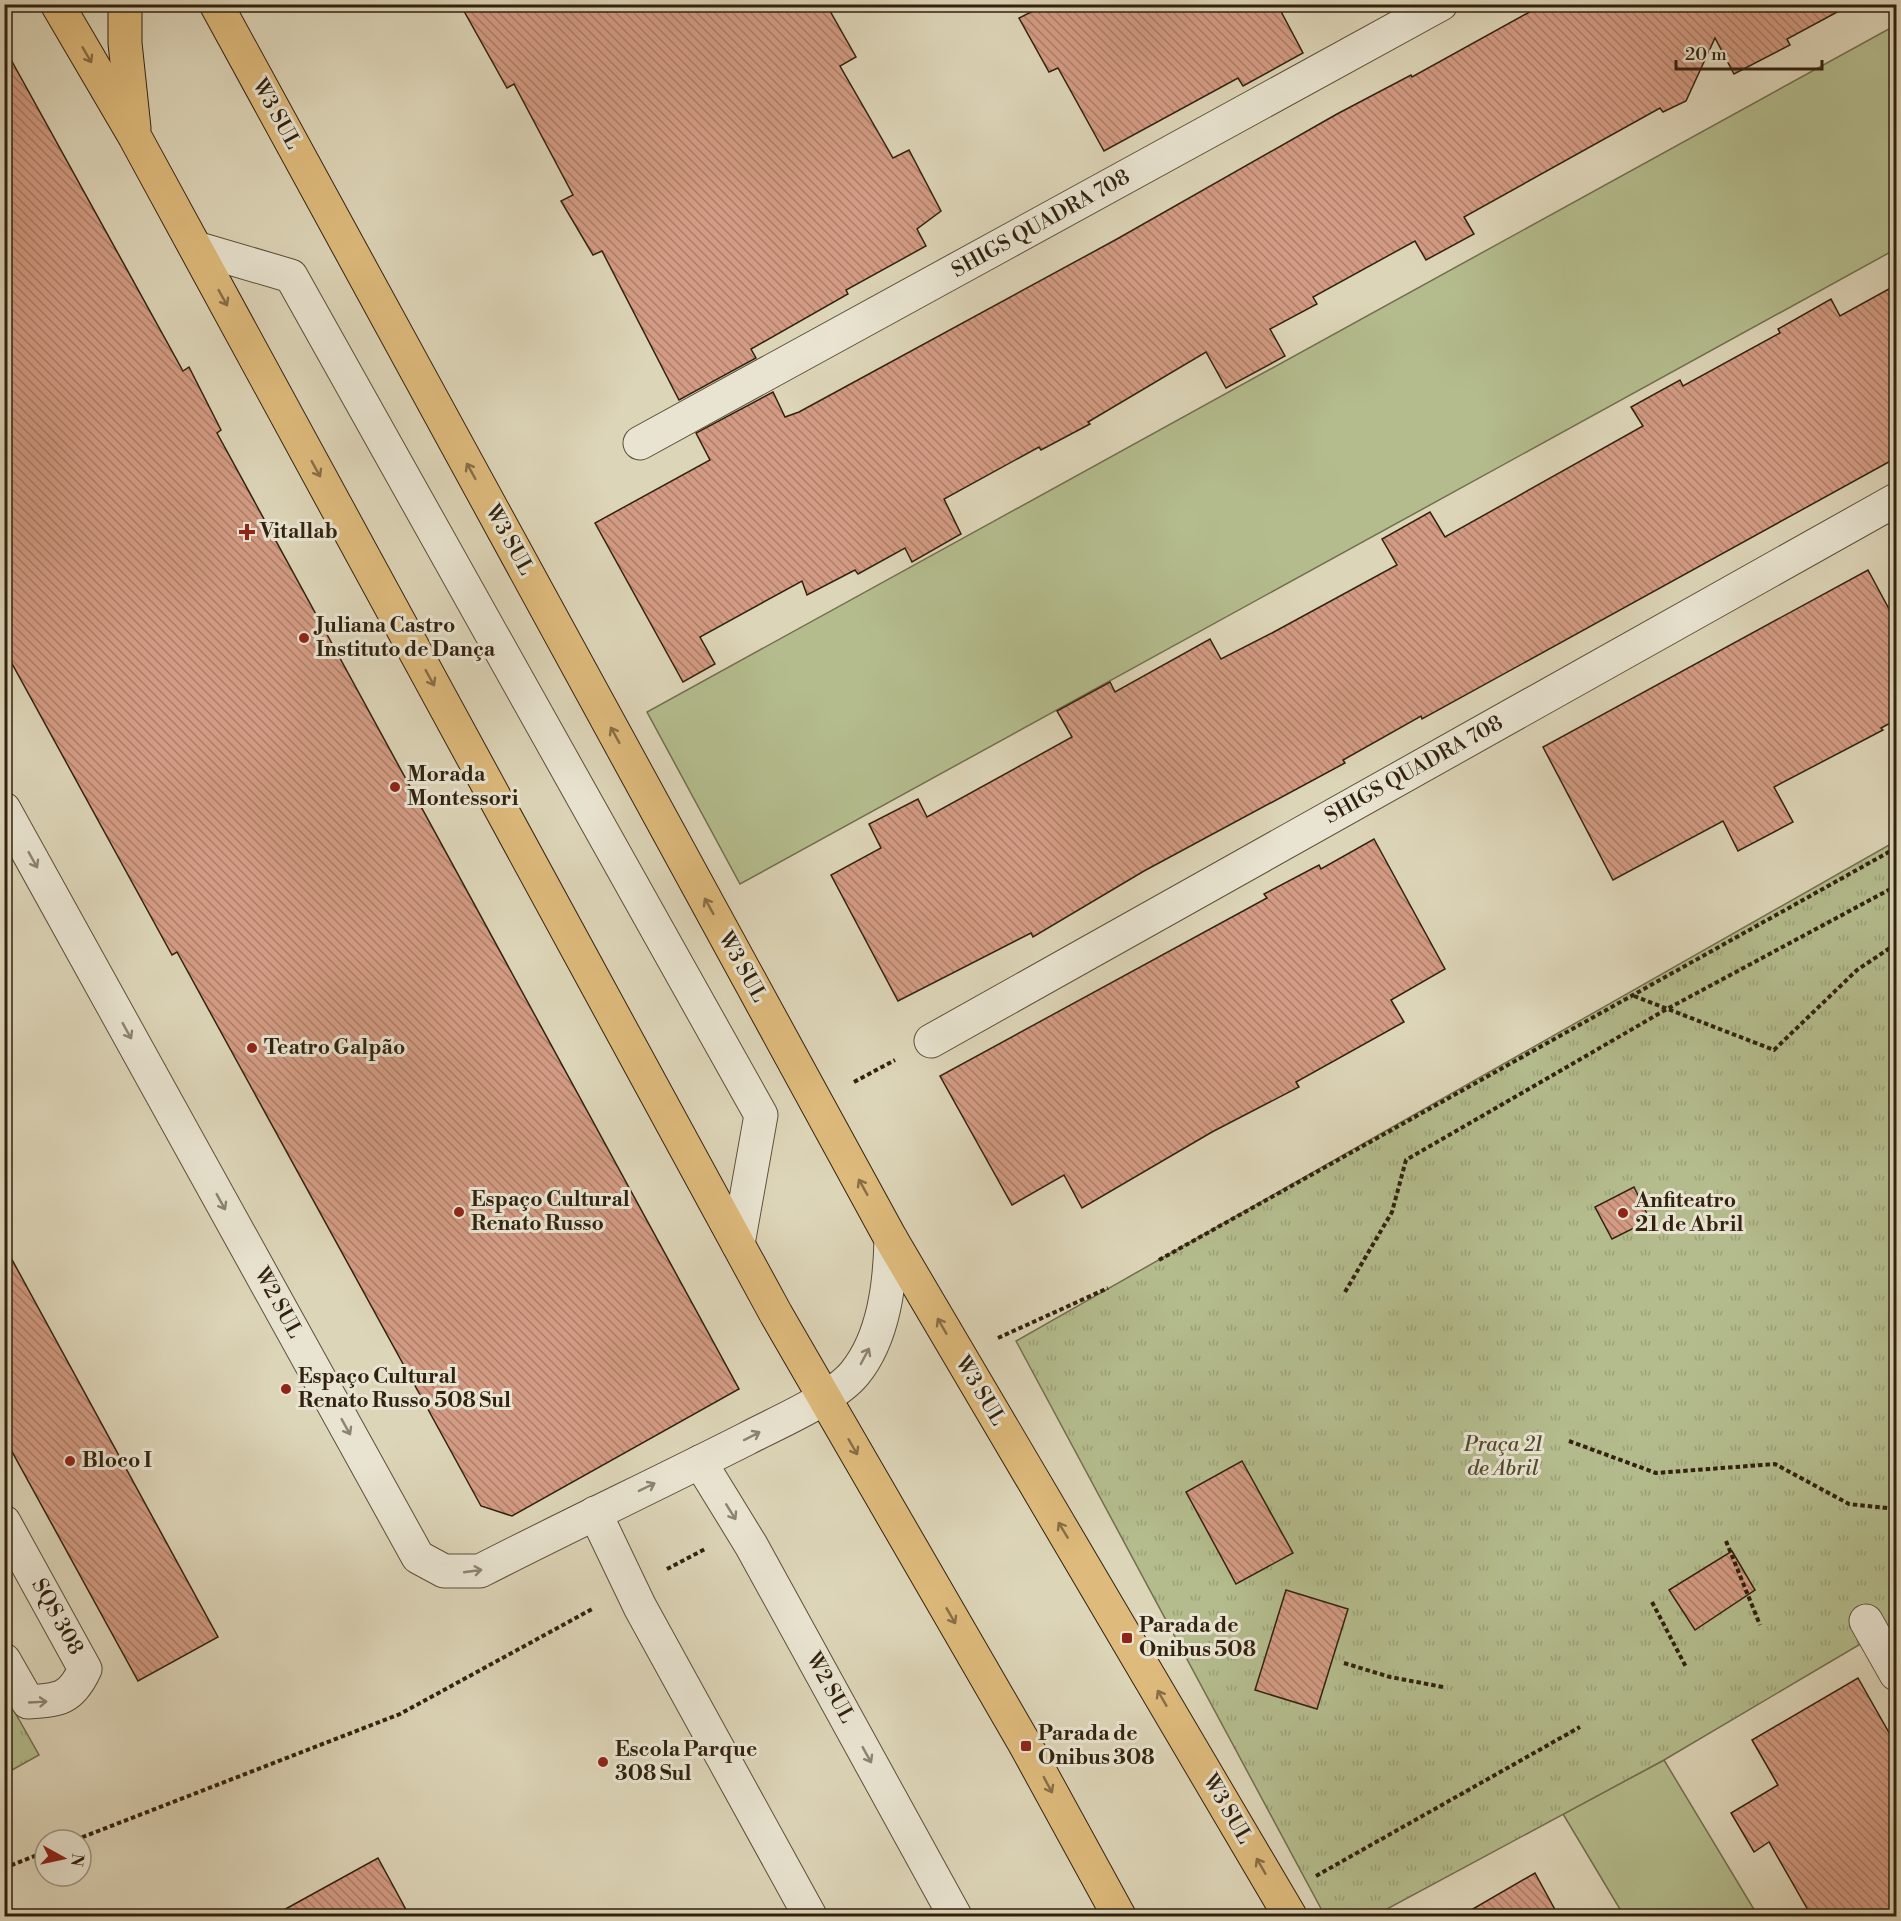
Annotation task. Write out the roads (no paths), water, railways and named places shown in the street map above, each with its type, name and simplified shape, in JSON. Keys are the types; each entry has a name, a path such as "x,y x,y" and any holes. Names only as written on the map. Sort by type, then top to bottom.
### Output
{"main road":[{"path":"57,4 135,137 196,248 738,1244 1026,1746 1119,1917"},
{"path":"125,4 125,43 135,137"},
{"name":"W3 SUL","path":"216,4 891,1239 1285,1907"}],"street":[{"name":"SHIGS QUADRA 708","path":"640,443 1441,4"},
{"path":"196,248 291,276 760,1115 738,1244"},
{"name":"SHIGS QUADRA 708","path":"931,1041 1896,500"},
{"name":"W2 SUL","path":"4,809 418,1557 444,1571 480,1571 700,1462 839,1388 854,1374 875,1335 887,1288 891,1239"},
{"name":"W2 SUL","path":"700,1462 751,1545 955,1917"},
{"path":"595,1513 631,1588 810,1917"},
{"name":"SQS 308","path":"4,1522 85,1669 76,1689 56,1701 28,1702 4,1660"},
{"path":"1866,1622 1896,1674"}],"place":[{"name":"Vitallab","path":"247,532"},
{"name":"Juliana Castro Instituto de Dança","path":"304,638"},
{"name":"Morada Montessori","path":"395,787"},
{"name":"Teatro Galpão","path":"252,1048"},
{"name":"Espaço Cultural Renato Russo","path":"459,1212"},
{"name":"Anfiteatro 21 de Abril","path":"1623,1213"},
{"name":"Espaço Cultural Renato Russo 508 Sul","path":"286,1389"},
{"name":"Bloco I","path":"70,1461"},
{"name":"Parada de Onibus 508","path":"1127,1638"},
{"name":"Parada de Onibus 308","path":"1026,1746"},
{"name":"Escola Parque 308 Sul","path":"603,1762"}],"park label":[{"name":"Praça 21 de Abril","path":"1503,1457"}]}
